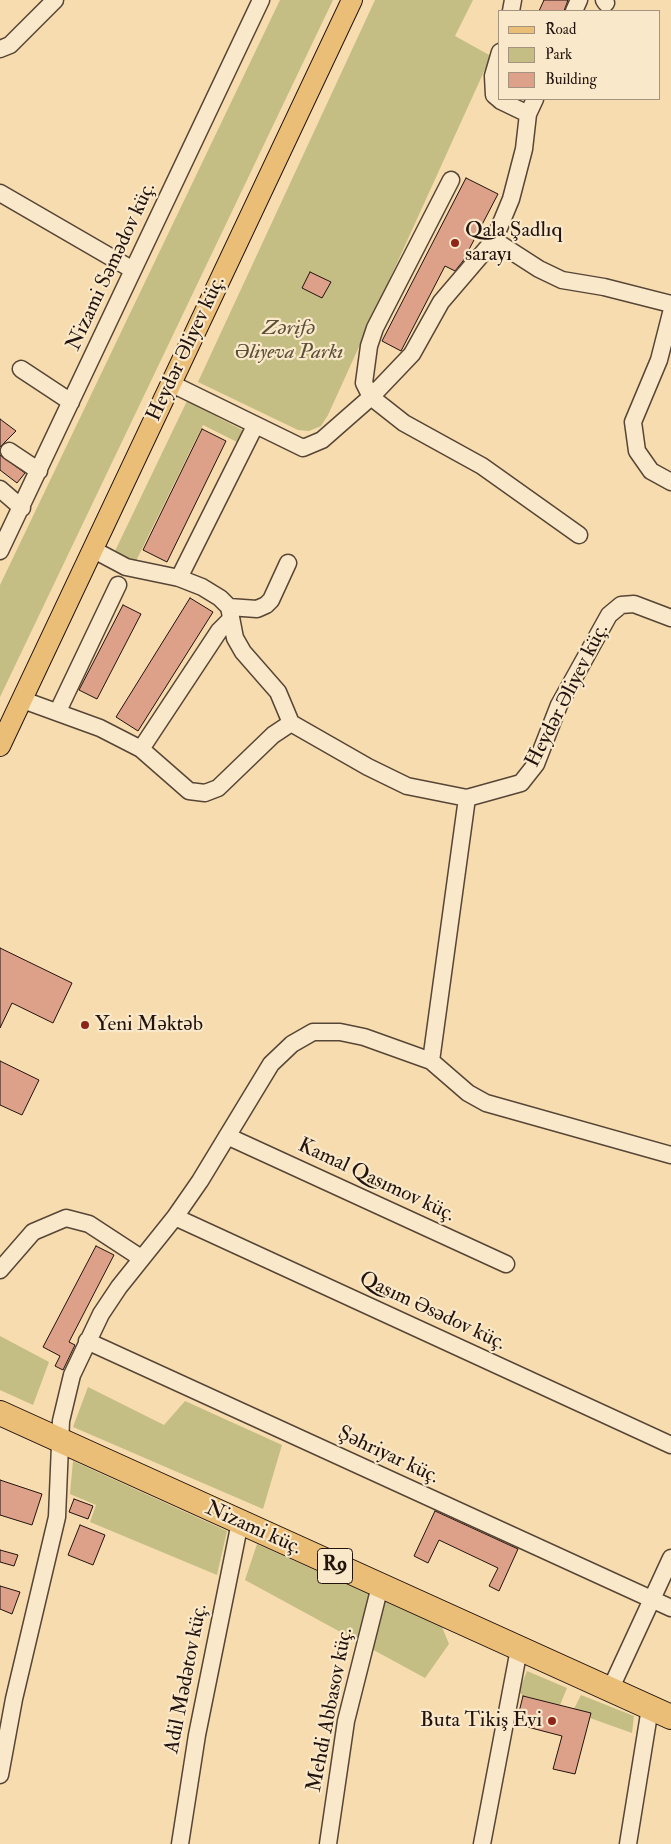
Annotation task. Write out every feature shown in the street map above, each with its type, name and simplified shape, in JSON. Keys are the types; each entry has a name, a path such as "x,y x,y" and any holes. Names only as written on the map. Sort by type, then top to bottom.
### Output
{"highway":[{"name":"Nizami küç.","path":"0,1413 661,1713"}],"main road":[{"name":"Heydər Əliyev küç.","path":"0,746 352,0"}],"street":[{"path":"0,49 10,45 55,0"},
{"name":"Nizami Səmədov küç.","path":"0,552 261,0"},
{"path":"498,59 493,76 494,95 498,99"},
{"path":"499,100 528,114"},
{"path":"170,383 303,448 312,446 322,440 371,397 412,354 441,302 494,240 512,199 524,149 528,114 535,100"},
{"path":"450,180 375,328 368,353 364,383 371,397 404,423 482,466 579,536"},
{"path":"0,193 133,270"},
{"path":"494,240 539,269 562,280 604,286 671,304"},
{"path":"671,313 658,360 633,422 637,451 651,471 671,482"},
{"path":"21,369 71,402"},
{"path":"179,578 255,426"},
{"path":"9,451 39,471"},
{"path":"0,489 22,508"},
{"path":"23,700 58,711 100,728 141,749 189,791 205,793 218,788 273,735 291,723 278,692 243,652 235,638 230,614 220,598 202,587 179,578 126,567 94,550"},
{"path":"141,749 230,614 258,609 266,605 271,600 288,563"},
{"path":"58,711 118,585"},
{"name":"Heydər Əliyev küç.","path":"291,723 368,767 407,786 467,798 521,784 536,764 559,706 609,615 621,605 634,604 671,618"},
{"path":"431,1061 467,798"},
{"path":"0,1775 6,1715 57,1517 60,1441 65,1397 87,1342 101,1314 200,1181 271,1064 292,1044 314,1032 340,1032 364,1037 431,1061 468,1093 486,1103 671,1155"},
{"name":"Kamal Qasımov küç.","path":"227,1136 506,1264"},
{"name":"Qasım Əsədov küç.","path":"175,1217 671,1445"},
{"path":"0,1270 34,1232 66,1218 89,1224 141,1258"},
{"name":"Şəhriyar küç.","path":"87,1342 671,1608"},
{"name":"Adil Mədətov küç.","path":"180,1844 197,1735 240,1522"},
{"path":"610,1690 671,1558"},
{"name":"Mehdi Abbasov küç.","path":"328,1844 346,1721 380,1586"},
{"path":"482,1844 518,1649"},
{"path":"628,1844 661,1713"}],"green space":[{"path":"280,0 333,0 0,697 0,585"},
{"name":"Zərifə Əliyeva Parkı","path":"375,0 473,0 455,36 491,56 328,415 321,426 309,431 298,430 198,382"},
{"path":"187,401 244,431 239,443 203,425 135,563 115,551"},
{"path":"0,1336 49,1362 33,1405 0,1390"},
{"path":"88,1387 164,1425 185,1401 282,1445 263,1509 73,1427"},
{"path":"73,1461 227,1531 217,1575 90,1522 96,1505 70,1494"},
{"path":"257,1544 442,1627 449,1644 425,1678 245,1580"},
{"path":"527,1671 567,1688 560,1705 523,1696 519,1691"},
{"path":"581,1695 634,1716 632,1733 590,1718 591,1713 574,1709"}],"building":[{"path":"544,0 568,0 564,10 539,10"},
{"path":"466,178 498,194 463,261 455,271 445,266 401,351 382,341"},
{"path":"310,272 331,282 322,298 302,288"},
{"path":"0,419 16,431 0,447"},
{"path":"202,429 226,441 167,562 143,550"},
{"path":"0,455 25,473 17,483 0,470"},
{"path":"190,598 213,612 138,731 116,717"},
{"path":"123,605 141,614 97,699 79,690"},
{"path":"0,948 72,983 53,1023 12,1003 0,1028"},
{"path":"0,1061 39,1080 22,1115 0,1105"},
{"path":"96,1246 114,1255 69,1342 75,1345 63,1370 55,1366 60,1356 43,1347"},
{"path":"0,1480 42,1494 32,1525 0,1515"},
{"path":"74,1499 93,1506 88,1519 69,1512"},
{"path":"435,1511 518,1549 499,1591 489,1586 498,1568 439,1540 428,1563 414,1556"},
{"path":"80,1525 105,1535 93,1565 68,1555"},
{"path":"0,1550 18,1555 14,1566 0,1562"},
{"path":"0,1586 20,1592 12,1614 0,1609"},
{"path":"523,1696 591,1713 575,1774 553,1769 562,1736 516,1724"}],"place":[{"name":"Qala Şadlıq sarayı","path":"455,243"},
{"name":"Yeni Məktəb","path":"85,1025"},
{"name":"Buta Tikiş Evi","path":"552,1721"}]}
